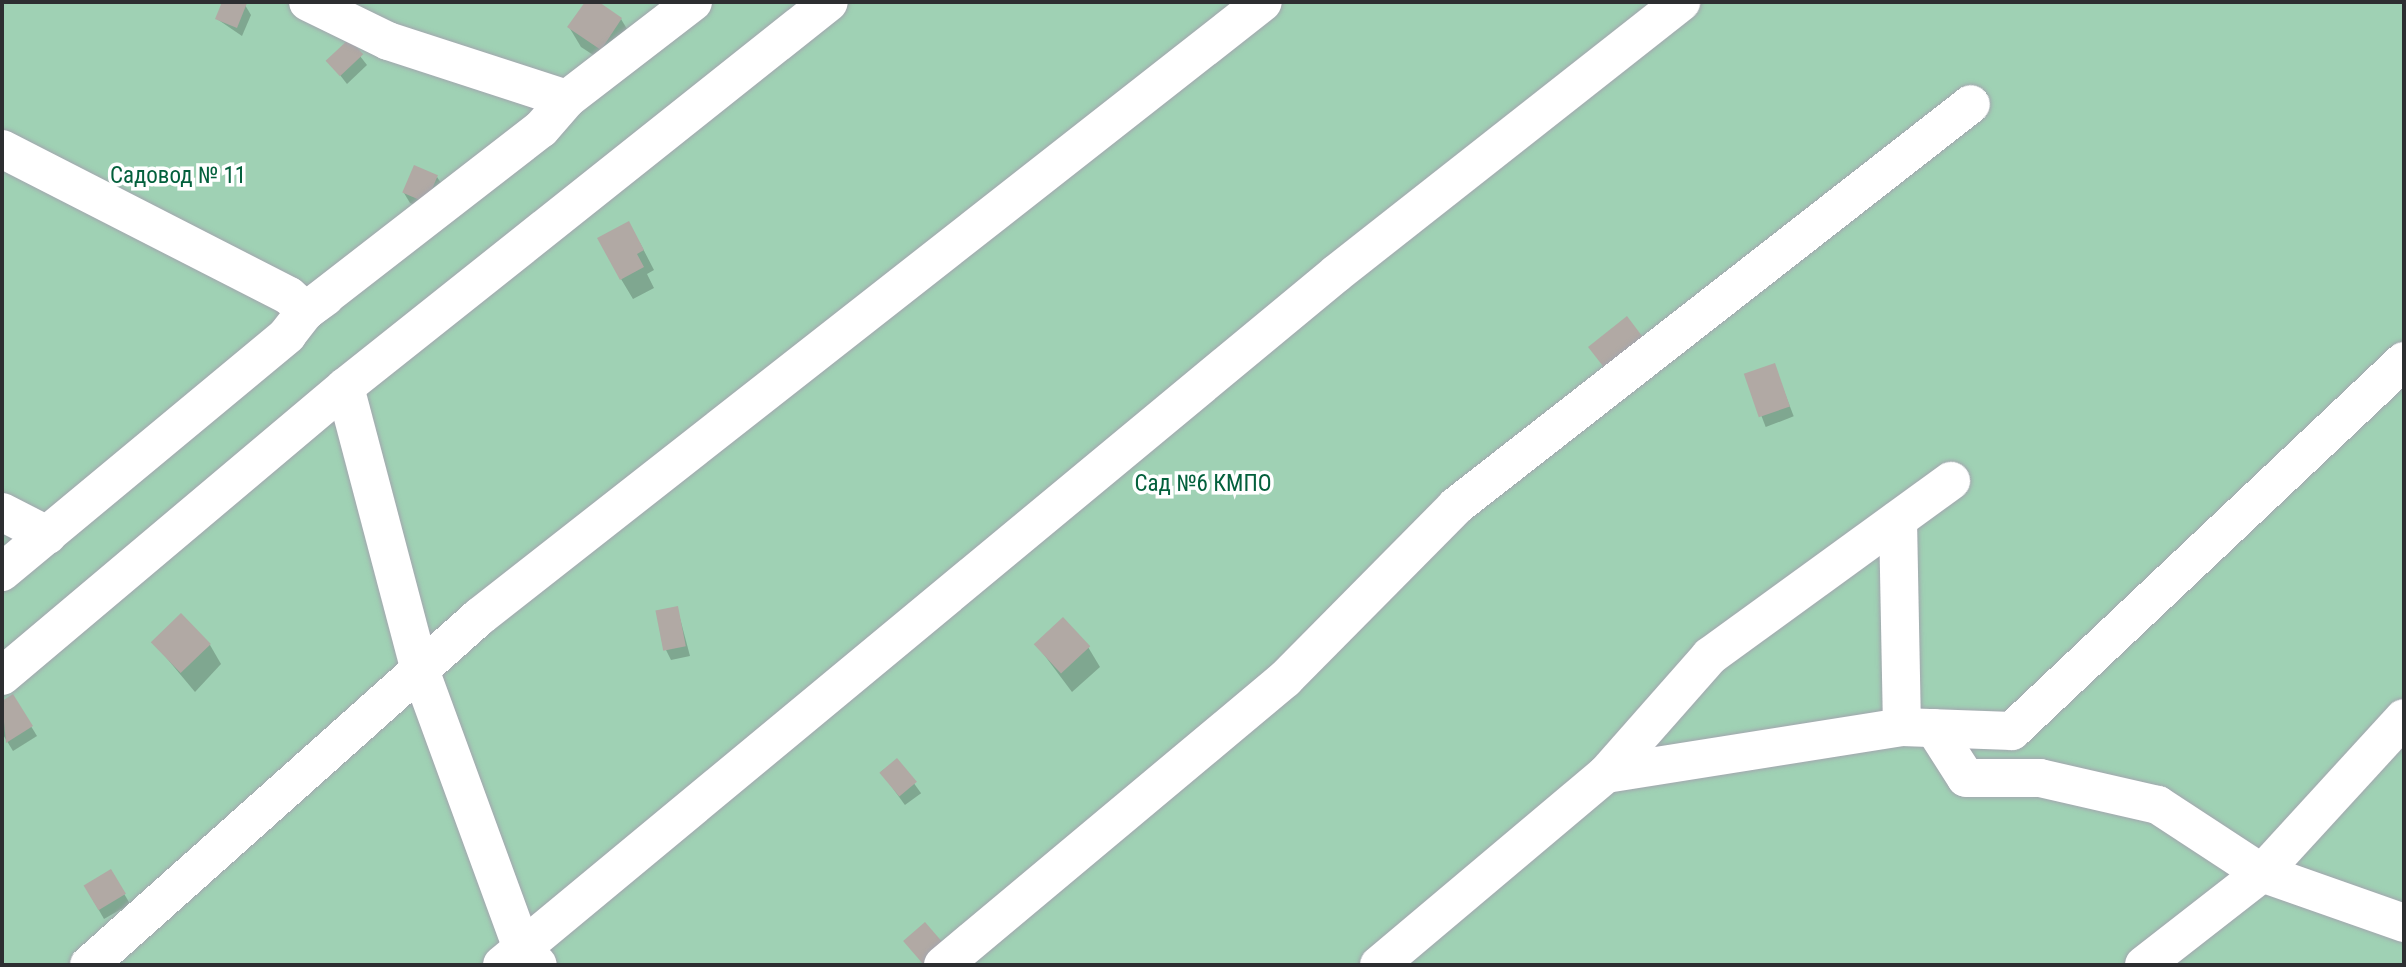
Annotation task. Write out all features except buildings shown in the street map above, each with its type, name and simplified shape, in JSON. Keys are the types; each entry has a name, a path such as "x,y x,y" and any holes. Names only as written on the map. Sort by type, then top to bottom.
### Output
{"lane":[{"path":"308,2 388,41 567,99"},
{"path":"2,572 288,335 306,312 541,129 567,99 693,2"},
{"path":"2,676 345,387 829,2"},
{"path":"89,965 419,667 1263,2"},
{"path":"345,387 419,667 521,959 1337,273 1681,2"},
{"path":"943,965 1285,679 1456,506 1971,104"},
{"path":"2,149 277,289 306,312"},
{"path":"1606,774 1918,728 2012,731 2404,360"},
{"path":"1379,965 1606,774 1710,656 1951,481"},
{"path":"2,512 47,535"},
{"path":"1898,520 1918,728 1966,778 2040,778 2158,805 2262,873 2404,923"},
{"path":"2144,965 2262,873 2404,718"}],"green space":[{"name":"Сад №6 КМПО","path":"2,2 2404,2 2404,965 2,965"}],"park label":[{"name":"Садовод № 11","path":"178,176"}]}
